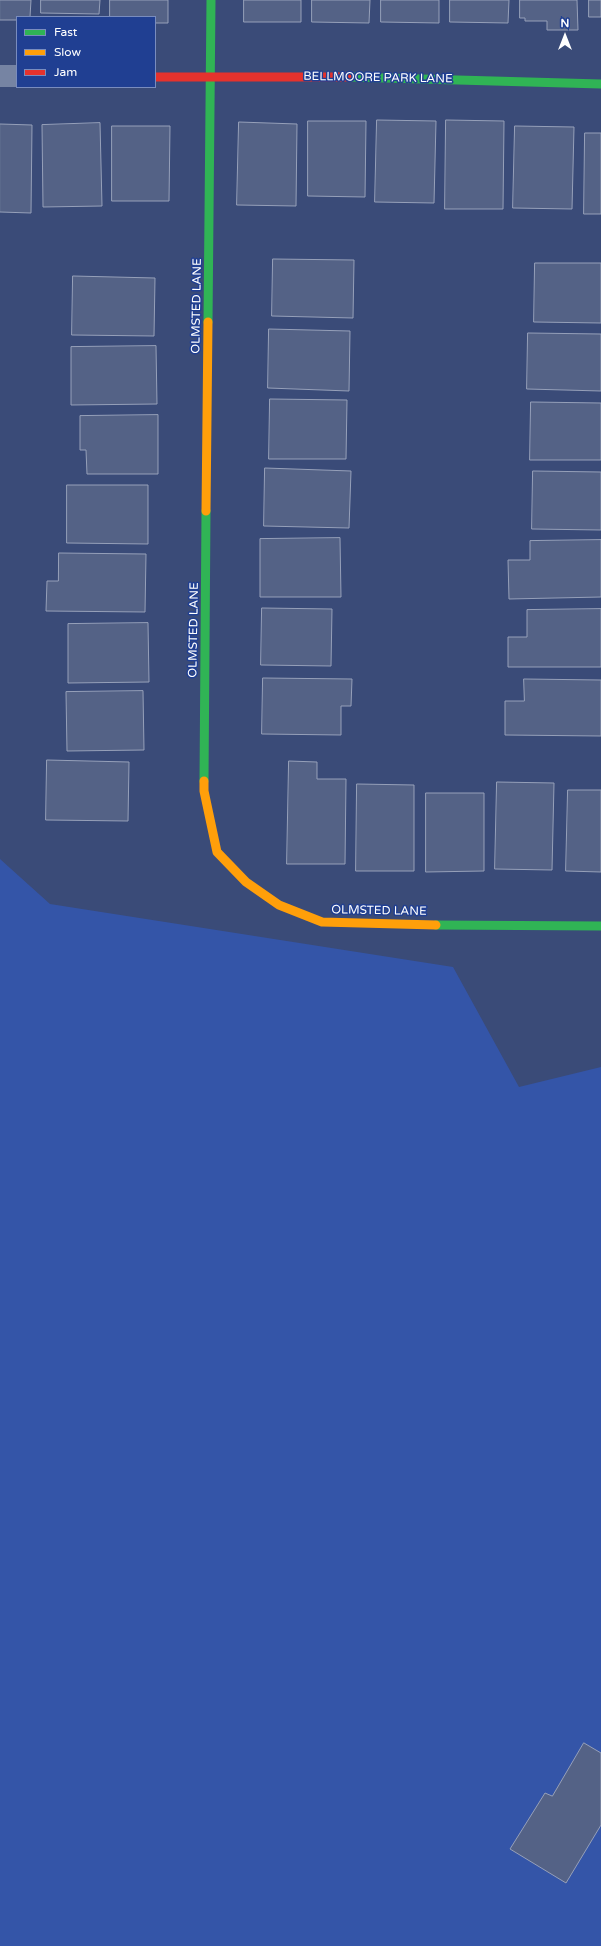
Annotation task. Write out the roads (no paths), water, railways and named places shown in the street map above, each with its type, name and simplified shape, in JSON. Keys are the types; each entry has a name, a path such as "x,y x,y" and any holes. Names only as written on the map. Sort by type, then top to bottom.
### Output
{"street":[{"name":"OLMSTED LANE","path":"211,0 204,790 217,852 246,882 279,905 322,922 601,926"},
{"path":"0,76 16,76"},
{"name":"BELLMOORE PARK LANE","path":"156,77 338,77 601,84"}]}
